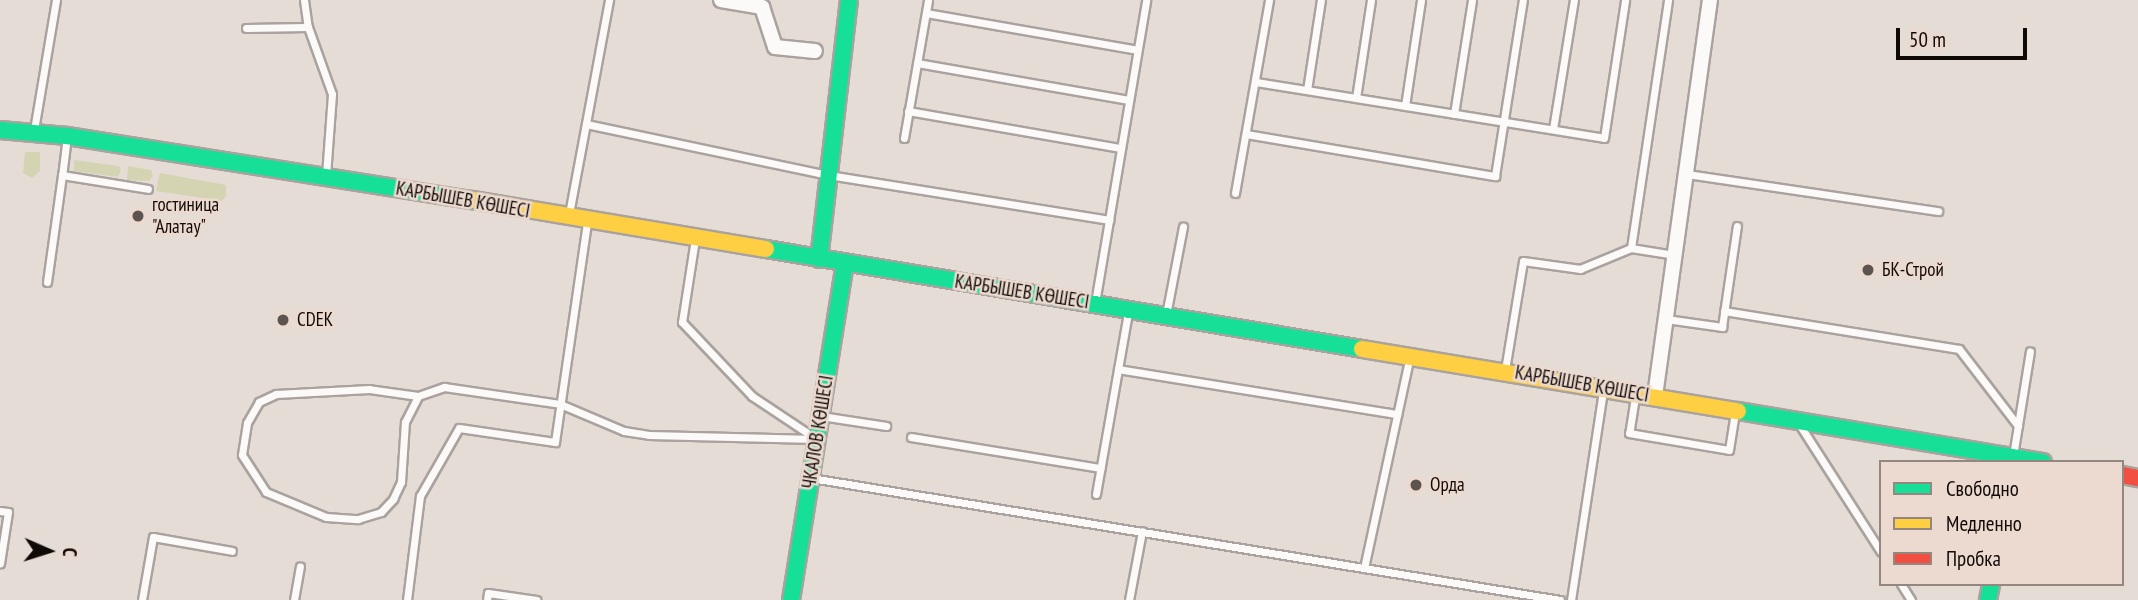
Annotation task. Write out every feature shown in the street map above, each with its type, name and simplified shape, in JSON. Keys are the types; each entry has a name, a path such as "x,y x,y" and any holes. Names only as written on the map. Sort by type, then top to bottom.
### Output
{"main road":[{"path":"819,259 849,0"},
{"name":"КАРБЫШЕВ КӨШЕСІ","path":"0,130 67,136 326,176 587,222 1655,396 2012,459"},
{"name":"ЧКАЛОВ КӨШЕСІ","path":"790,600 845,263"}],"street":[{"path":"721,0 762,8 775,47 815,51"},
{"path":"1655,396 1710,0"}],"lane":[{"path":"33,133 56,0"},
{"path":"304,0 309,27 332,94 326,176"},
{"path":"568,218 609,0"},
{"path":"904,138 928,0"},
{"path":"1095,304 1145,0"},
{"path":"1235,193 1269,0"},
{"path":"1307,90 1321,0"},
{"path":"1356,98 1371,0"},
{"path":"1405,106 1422,0"},
{"path":"1454,114 1472,0"},
{"path":"1246,134 1495,176 1523,0"},
{"path":"1553,130 1574,0"},
{"path":"1256,82 1604,138 1625,0"},
{"path":"1631,248 1668,0"},
{"path":"926,13 1137,50"},
{"path":"246,28 309,27"},
{"path":"917,63 1129,100"},
{"path":"908,111 1121,148"},
{"path":"586,124 829,175 1109,220"},
{"path":"47,282 67,136"},
{"path":"1687,174 1938,212"},
{"path":"62,175 148,189"},
{"path":"407,600 420,496 459,428 555,442 587,222"},
{"path":"1666,318 1721,327 1737,226"},
{"path":"1166,316 1183,227"},
{"path":"695,239 682,322 752,396 816,439"},
{"path":"1505,371 1523,261 1580,269 1631,248 1675,255"},
{"path":"1096,494 1128,310"},
{"path":"1724,311 1959,349 2018,426"},
{"path":"2012,459 2030,351"},
{"path":"1364,568 1410,355"},
{"path":"1118,369 1397,414"},
{"path":"418,396 405,422 401,482 381,512 359,519 326,517 296,508 266,492 242,455 247,423 259,402 276,394 369,389 418,396 444,387 560,404 624,431 649,435 816,439"},
{"path":"1571,600 1604,388"},
{"path":"1636,393 1629,433 1728,450 1735,410"},
{"path":"820,416 886,426"},
{"path":"1797,420 1879,549"},
{"path":"911,437 1100,468"},
{"path":"810,477 1559,600"},
{"path":"0,511 8,512 0,563"},
{"path":"1129,600 1142,531"},
{"path":"142,600 153,537 232,551"},
{"path":"294,600 300,566"},
{"path":"487,600 488,593 536,600"}],"green space":[{"path":"25,152 40,152 40,171 32,178 23,173"},
{"path":"74,160 119,166 121,170 118,177 74,171"},
{"path":"128,166 151,170 153,176 149,181 127,180"},
{"path":"160,173 226,185 226,196 222,201 156,191"}],"traffic: fast":[{"path":"819,259 849,0"},
{"path":"0,130 67,136 473,200"},
{"path":"766,249 1362,349"},
{"path":"791,600 845,263"},
{"path":"1738,411 2031,460"},
{"path":"1988,600 1991,586"}],"traffic: slow":[{"path":"473,200 766,249"},
{"path":"1362,349 1738,411"}],"traffic: jam":[{"path":"2124,475 2138,478"}],"place":[{"name":"гостиница \"Алатау\"","path":"138,216"},
{"name":"БК-Строй","path":"1868,270"},
{"name":"CDEK","path":"283,320"},
{"name":"Орда","path":"1416,485"}]}
